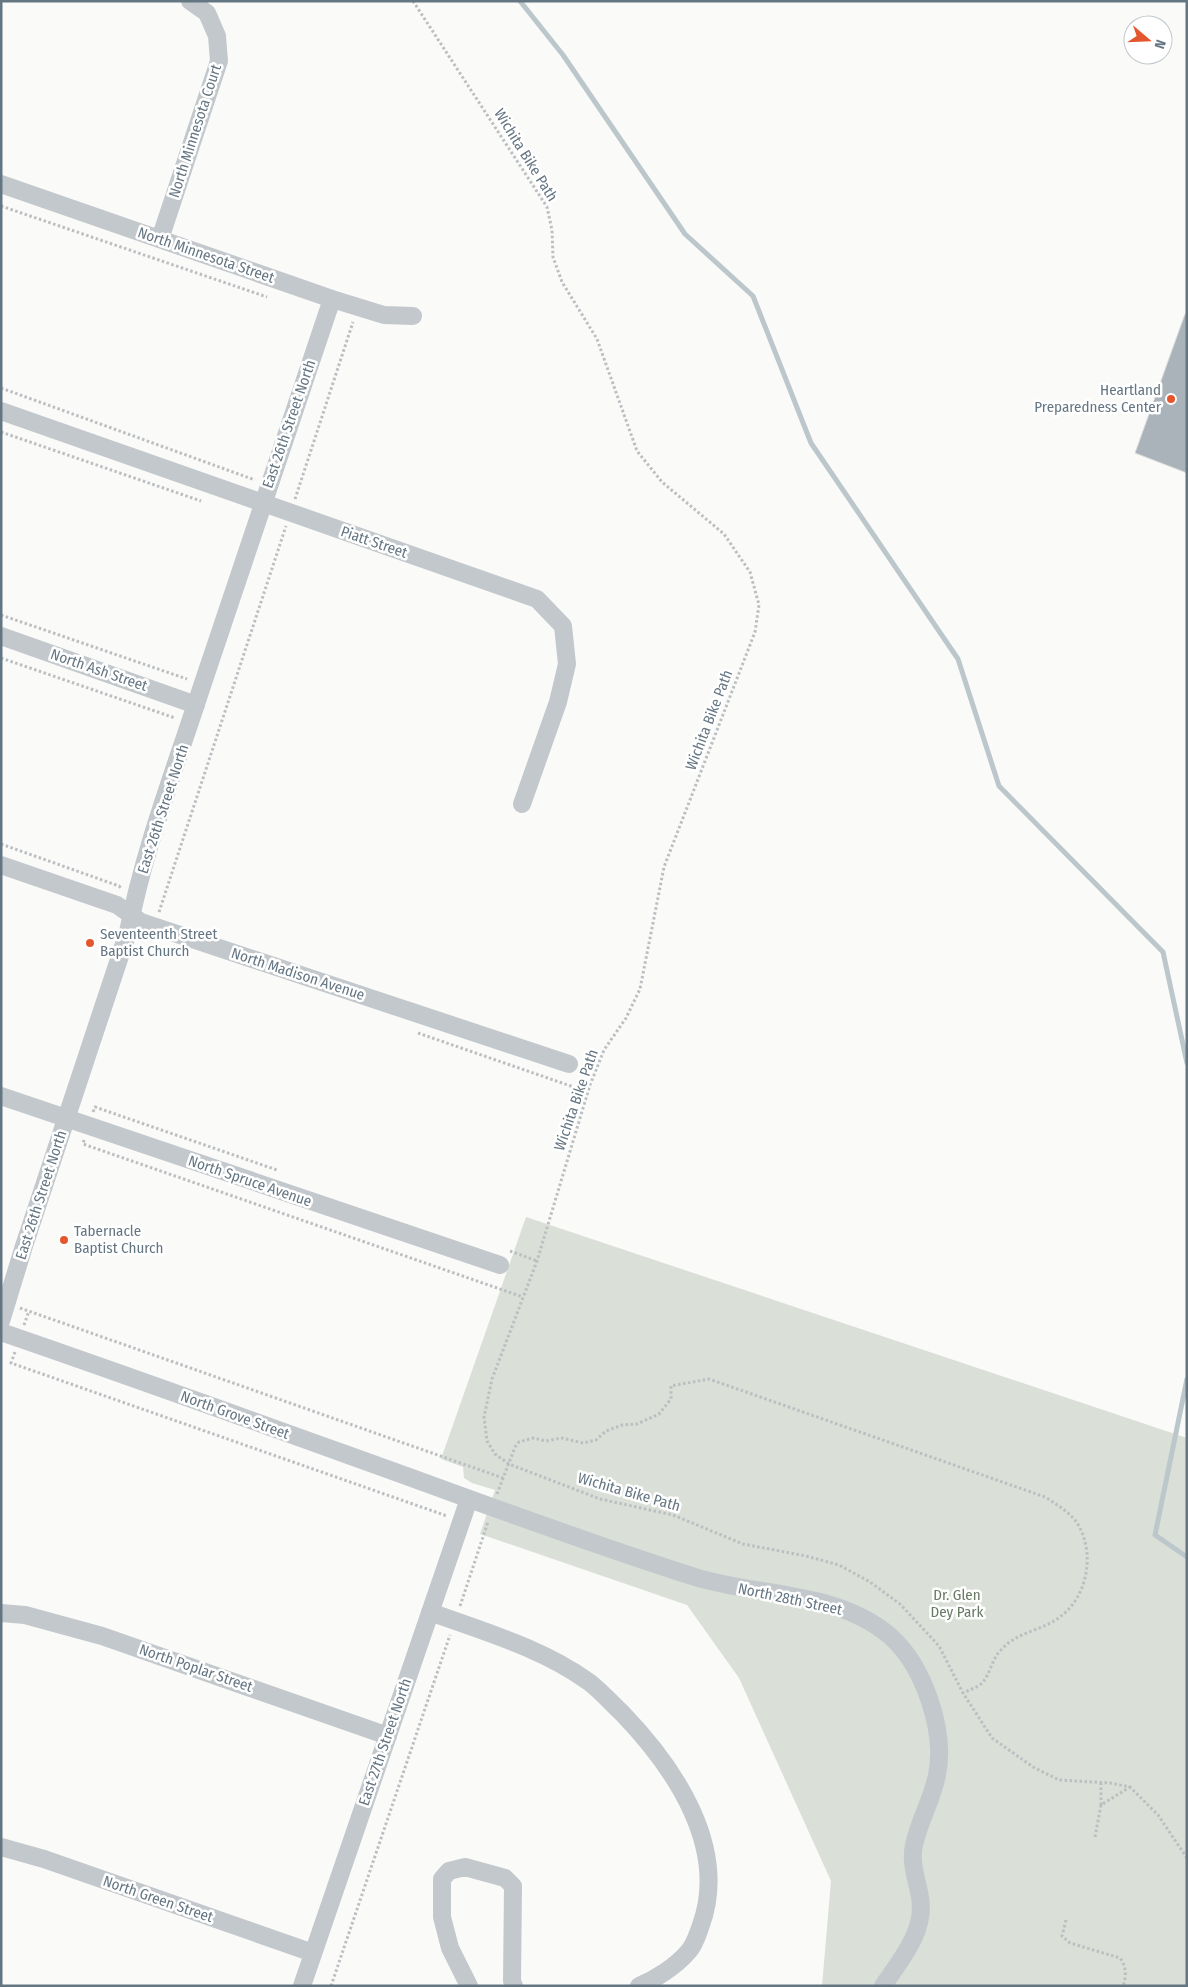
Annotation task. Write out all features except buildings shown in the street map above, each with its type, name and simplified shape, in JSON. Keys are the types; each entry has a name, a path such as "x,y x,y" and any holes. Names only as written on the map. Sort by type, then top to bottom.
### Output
{"street":[{"name":"North Minnesota Court","path":"160,239 219,61 217,36 207,13 190,1"},
{"name":"North Minnesota Street","path":"1,184 332,299 384,315 413,316"},
{"name":"East 26th Street North","path":"1,1322 128,932 135,894 196,705 332,299"},
{"name":"Piatt Street","path":"1,411 537,599 563,626 567,664 558,702 522,804"},
{"name":"North Ash Street","path":"1,636 196,705"},
{"name":"North Madison Avenue","path":"1,865 117,906 141,922 569,1064"},
{"name":"North Spruce Avenue","path":"1,1096 500,1265"},
{"name":"North Grove Street","path":"1,1332 469,1499"},
{"name":"North 28th Street","path":"469,1499 698,1578 739,1588 822,1602 850,1611 892,1637 918,1673 928,1695 939,1744 938,1773 930,1802 914,1843 912,1858 921,1901 920,1920 910,1946 883,1986"},
{"name":"East 27th Street North","path":"302,1986 469,1499"},
{"path":"430,1612 527,1647 563,1664 591,1684 636,1729 660,1758 684,1796 697,1823 705,1849 710,1876 709,1896 705,1914 689,1951 652,1980 639,1986"},
{"name":"North Poplar Street","path":"1,1613 25,1614 102,1636 388,1736"},
{"name":"North Green Street","path":"1,1847 44,1859 313,1953"},
{"path":"469,1986 450,1948 442,1917 442,1880 449,1871 465,1867 505,1878 513,1886 512,1981 514,1986"}],"path":[{"name":"Wichita Bike Path","path":"413,1 547,207 552,230 553,257 562,282 597,339 637,451 662,482 724,534 750,572 759,605 755,632 664,867 640,989 626,1018 604,1050 588,1092 538,1261 492,1379 484,1417 487,1442 495,1454 509,1464 600,1499 673,1515 743,1544 806,1556 839,1565 870,1582 893,1598 924,1628 939,1646 963,1693 992,1738 1033,1767 1059,1780 1130,1787"},
{"path":"1,206 267,297"},
{"path":"154,926 354,319"},
{"path":"1,615 188,679"},
{"path":"1,658 178,719"},
{"path":"1,844 119,886 126,893"},
{"path":"411,1030 588,1092"},
{"path":"7,1303 503,1478"},
{"path":"29,1311 11,1363 485,1530"},
{"path":"331,1986 485,1530 503,1478 515,1447 519,1442 533,1438 546,1441 562,1438 582,1443 596,1440 606,1431 622,1425 637,1424 659,1414 671,1399 671,1386 709,1379 1045,1497 1062,1506 1075,1521 1084,1538 1087,1563 1083,1587 1076,1601 1062,1616 1047,1625 1018,1636 1002,1649 992,1663 984,1681 963,1693"},
{"path":"1095,1836 1101,1805 1101,1783"},
{"path":"1101,1805 1130,1787 1158,1815 1187,1858"},
{"path":"1066,1920 1062,1936 1070,1943 1120,1958 1125,1965 1123,1986"}],"green space":[{"name":"Dr. Glen Dey Park","path":"526,1217 1187,1438 1187,1986 822,1986 831,1881 739,1678 687,1605 480,1534 495,1490 472,1483 464,1478 463,1467 441,1459"}],"waterway":[{"path":"520,1 563,55 685,234 753,296 811,443 958,659 999,786 1163,952 1187,1063"},
{"path":"1187,1379 1155,1535 1187,1557"}],"place":[{"name":"Heartland Preparedness Center","path":"1171,399"},
{"name":"Seventeenth Street Baptist Church","path":"90,943"},
{"name":"Tabernacle Baptist Church","path":"64,1240"}]}
